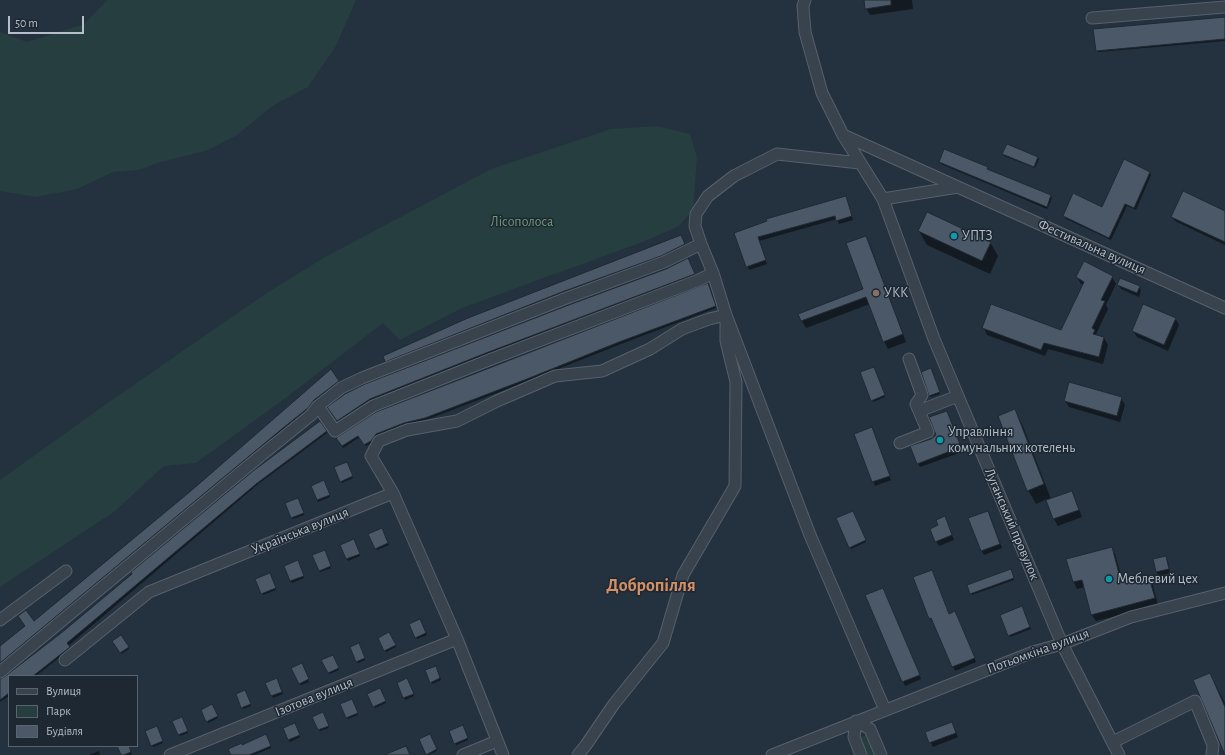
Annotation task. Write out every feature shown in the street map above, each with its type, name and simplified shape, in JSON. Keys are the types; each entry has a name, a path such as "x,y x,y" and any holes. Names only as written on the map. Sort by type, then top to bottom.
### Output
{"street":[{"path":"805,0 803,6 805,32 822,93 843,135 883,199 958,187"},
{"path":"1092,18 1225,7"},
{"name":"Фестивальна вулиця","path":"843,135 1225,308"},
{"path":"860,163 777,154 734,176 708,196 696,214 695,226 700,244 713,273 726,315 810,535 885,710"},
{"name":"Луганський провулок","path":"883,199 934,339 1062,644 1119,755"},
{"path":"0,672 253,462 312,415 318,406 341,388 362,378 564,299 664,262 700,244"},
{"path":"318,406 335,431 373,406 699,280 713,273"},
{"path":"503,755 457,639 393,494 371,456 379,441 407,430 457,421 497,401 555,376 602,371 650,350 682,329 709,319 726,315"},
{"path":"578,755 586,746 614,704 663,643 684,575 735,486 736,382 726,341 726,315"},
{"path":"900,443 928,432 916,404 922,395 910,359"},
{"path":"919,411 958,396"},
{"name":"Українська вулиця","path":"65,660 150,592 393,494"},
{"path":"0,620 66,571"},
{"name":"Потьомкіна вулиця","path":"772,755 1033,652 1062,644 1131,617 1225,593"},
{"name":"Ізотова вулиця","path":"170,755 457,639"},
{"path":"1113,742 1195,701 1213,745 1212,755"},
{"path":"861,755 854,737 856,721 870,729 880,755"},
{"path":"463,755 497,741"}],"green space":[{"path":"107,0 356,0 336,46 308,87 274,105 237,135 206,151 160,162 139,170 113,172 77,189 36,197 0,191 0,32 27,42 84,24"},
{"name":"Лісополоса","path":"658,126 690,134 697,157 693,210 679,226 643,242 462,308 400,340 383,323 287,397 196,463 164,466 114,512 0,587 0,480 109,402 265,294 325,257 491,169 611,129"},
{"path":"867,734 876,755 866,755 859,738"}],"building":[{"path":"864,0 891,0 891,5 865,9"},
{"path":"1225,17 1225,39 1096,51 1093,29"},
{"path":"1007,144 1038,157 1034,167 1002,154"},
{"path":"944,149 988,167 987,169 1051,195 1047,207 939,162"},
{"path":"1124,159 1150,172 1134,208 1125,204 1109,238 1063,216 1073,193 1102,207"},
{"path":"1183,191 1225,211 1225,242 1171,217"},
{"path":"846,196 852,216 836,221 835,216 758,237 766,260 746,267 734,233 767,221 766,219"},
{"name":"УПТЗ","path":"927,212 991,242 982,261 918,231"},
{"path":"681,235 685,244 661,256 562,292 385,362 383,356 468,318"},
{"name":"УКК","path":"866,236 903,334 883,342 866,297 801,321 798,314 863,289 846,243"},
{"path":"688,258 695,274 486,353 370,399 337,421 327,407 345,394 365,384 666,269"},
{"path":"1084,261 1113,276 1101,300 1105,301 1092,328 1095,330 1093,334 1104,337 1099,357 1044,343 1041,350 982,328 991,304 1061,330 1084,282 1076,277"},
{"path":"1120,278 1140,286 1137,293 1117,285"},
{"path":"708,283 716,306 619,342 425,418 404,423 376,434 371,441 364,445 358,436 342,446 336,438 376,412"},
{"path":"1143,304 1176,318 1164,345 1132,331"},
{"path":"874,367 885,395 871,401 860,372"},
{"path":"931,368 940,392 929,396 921,372"},
{"path":"331,369 339,381 314,400 308,408 0,663 0,646 25,626 18,616 26,610 34,621 192,490"},
{"path":"1069,382 1122,397 1117,416 1064,401"},
{"path":"1015,409 1044,484 1027,491 998,416"},
{"name":"Управління комунальних котелень","path":"947,411 961,447 917,464 910,446 931,439 936,435 929,417"},
{"path":"320,421 327,431 256,484 67,643 70,647 34,675 8,675 8,694 0,700 0,679 60,634 132,574 131,572 253,471"},
{"path":"872,427 890,476 872,482 854,434"},
{"path":"347,462 353,476 340,482 334,467"},
{"path":"324,480 330,495 317,500 311,486"},
{"path":"1072,491 1079,510 1053,519 1046,500"},
{"path":"298,498 304,513 291,518 285,503"},
{"path":"853,511 866,540 849,548 836,518"},
{"path":"988,511 1000,544 981,551 968,518"},
{"path":"945,516 952,535 935,542 930,529 938,525 936,520"},
{"path":"382,528 388,543 375,549 368,534"},
{"path":"354,539 360,554 346,559 340,545"},
{"name":"Меблевий цех","path":"1112,547 1121,581 1148,574 1155,598 1091,615 1082,580 1073,582 1066,559"},
{"path":"325,550 331,566 319,571 312,555"},
{"path":"1166,556 1169,569 1156,572 1153,559"},
{"path":"298,560 304,576 290,581 284,566"},
{"path":"1011,569 1014,578 970,594 967,585"},
{"path":"932,570 949,614 955,611 975,658 952,667 931,618 929,619 913,577"},
{"path":"270,573 276,588 261,594 255,579"},
{"path":"883,588 920,675 902,682 865,595"},
{"path":"1022,606 1030,627 1008,636 1000,615"},
{"path":"420,619 426,633 415,638 409,624"},
{"path":"389,632 396,645 384,651 378,638"},
{"path":"121,635 129,647 120,653 112,641"},
{"path":"359,643 365,658 356,662 350,647"},
{"path":"333,655 339,668 328,673 321,660"},
{"path":"302,663 309,679 299,684 291,668"},
{"path":"436,666 440,678 430,683 425,670"},
{"path":"1210,673 1225,707 1225,755 1193,680"},
{"path":"277,678 282,692 271,696 265,683"},
{"path":"407,678 414,694 403,698 397,683"},
{"path":"380,688 386,701 373,707 367,694"},
{"path":"245,690 251,704 241,708 236,694"},
{"path":"352,699 358,713 346,718 340,704"},
{"path":"212,704 218,716 206,722 201,710"},
{"path":"323,712 329,726 318,730 312,717"},
{"path":"182,717 188,731 178,735 172,721"},
{"path":"952,722 956,733 929,743 925,732"},
{"path":"295,723 300,735 288,740 283,728"},
{"path":"463,725 468,738 454,744 449,731"},
{"path":"157,726 163,741 151,746 145,731"},
{"path":"266,734 271,746 249,755 231,755 228,749 242,743 242,745"},
{"path":"430,734 437,749 426,755 419,739"},
{"path":"406,746 410,755 384,755"},
{"path":"117,747 129,747 131,752 121,755"}],"place":[{"name":"УПТЗ","path":"954,236"},
{"name":"УКК","path":"876,293"},
{"name":"Управління комунальних котелень","path":"940,440"},
{"name":"Меблевий цех","path":"1109,579"}],"district":[{"name":"Добропілля","path":"651,586"}]}
